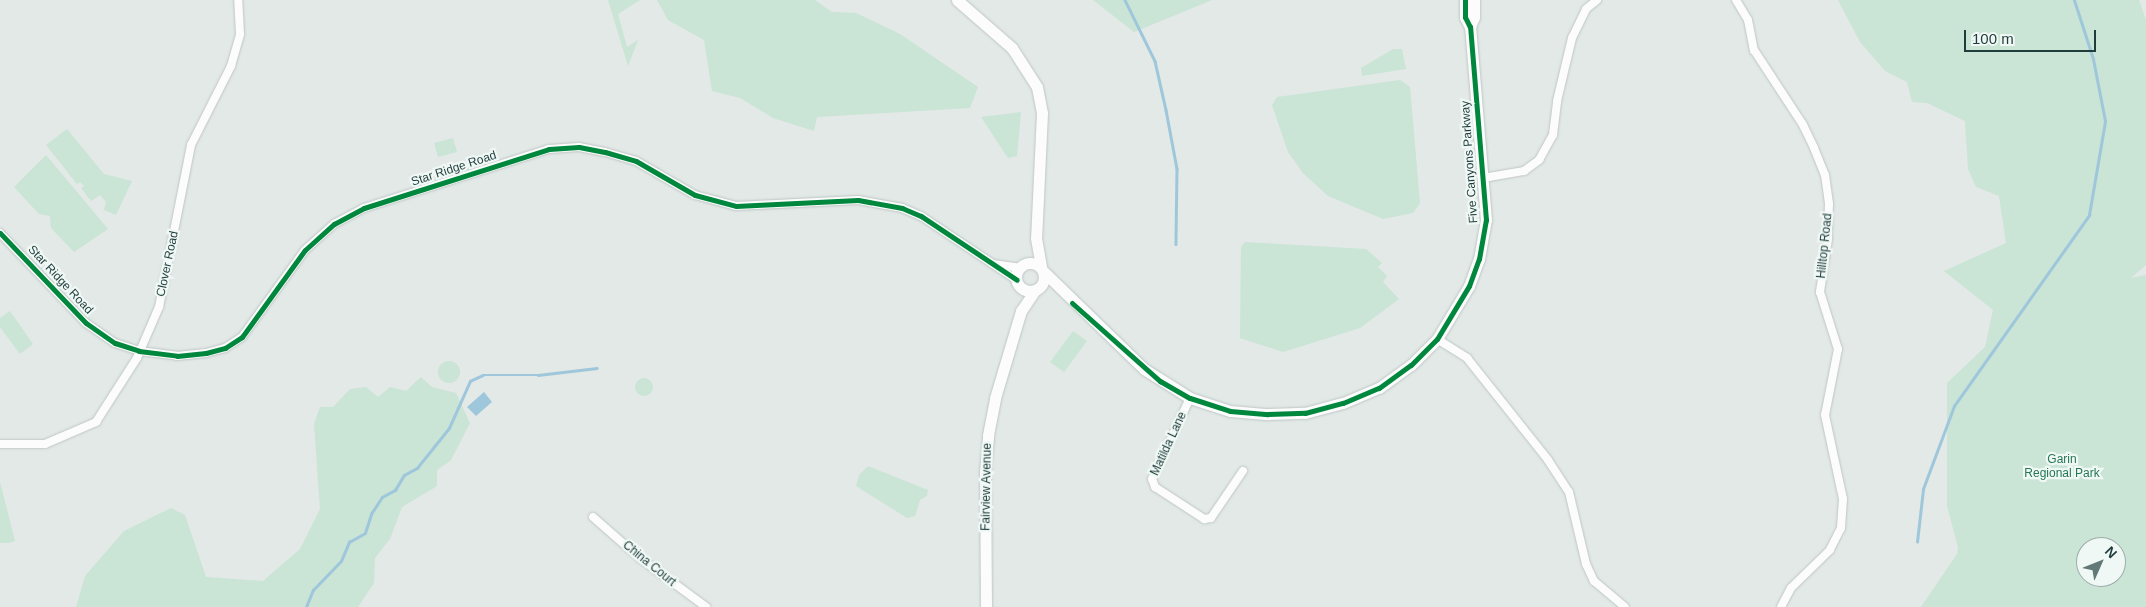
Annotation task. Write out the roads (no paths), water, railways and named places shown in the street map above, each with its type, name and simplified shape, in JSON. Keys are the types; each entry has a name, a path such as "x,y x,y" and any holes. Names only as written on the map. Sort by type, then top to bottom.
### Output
{"main road":[{"name":"Fairview Avenue","path":"958,0 1012,48 1037,87 1042,114 1036,238 1042,270 1037,289 1021,312 994,398 988,436 986,607"},
{"name":"Five Canyons Parkway","path":"1042,270 1072,303 1144,369 1190,398 1230,411 1268,414 1304,413 1343,403 1379,388 1412,365 1437,339 1469,286 1479,259 1486,220 1470,27 1465,17 1464,0"},
{"name":"Five Canyons Parkway","path":"1470,27 1474,17 1474,0"},
{"name":"Fairview Avenue","path":"1021,312 1019,283 1022,266 1036,238"},
{"path":"1022,266 1042,270"},
{"path":"1019,283 1037,289"},
{"name":"Five Canyons Parkway","path":"1037,289 1072,303"}],"street":[{"name":"Clover Road","path":"0,444 45,444 96,422 117,393 159,307 191,145 231,66 240,34 238,0"},
{"path":"1483,178 1524,171 1539,160 1553,135 1557,101 1572,38 1586,9 1597,0"},
{"name":"Hilltop Road","path":"1736,0 1748,20 1754,50 1803,125 1814,148 1824,175 1829,204 1828,239 1820,292 1838,349 1825,415 1843,499 1841,528 1830,550 1791,588 1781,607"},
{"name":"Star Ridge Road","path":"0,233 86,323 115,343 139,351 176,356 225,348 242,336 305,250 334,224 364,208 549,149 584,148 605,152 636,162 695,195 736,206 858,200 881,202 921,216 1019,283"},
{"name":"Star Ridge Road","path":"993,264 1022,266"},
{"path":"1437,339 1467,358 1548,460 1569,492 1586,564 1594,581 1625,607"},
{"name":"Matilda Lane","path":"1190,398 1152,479 1155,487 1204,519 1211,518 1243,471"},
{"name":"China Court","path":"593,517 641,558 706,607"}],"water":[{"path":"484,392 492,402 476,416 467,407"}],"waterway":[{"path":"1125,0 1155,61 1166,110 1177,169 1176,244"},
{"path":"1917,542 1923,489 1954,406 2089,215 2105,121 2093,59 2074,0"},
{"path":"306,607 313,590 341,561 349,542 365,533 371,514 382,497 395,490 404,475 417,468 449,428 470,381 483,375 538,375 597,368"}],"park label":[{"name":"Garin Regional Park","path":"2062,467"}]}
